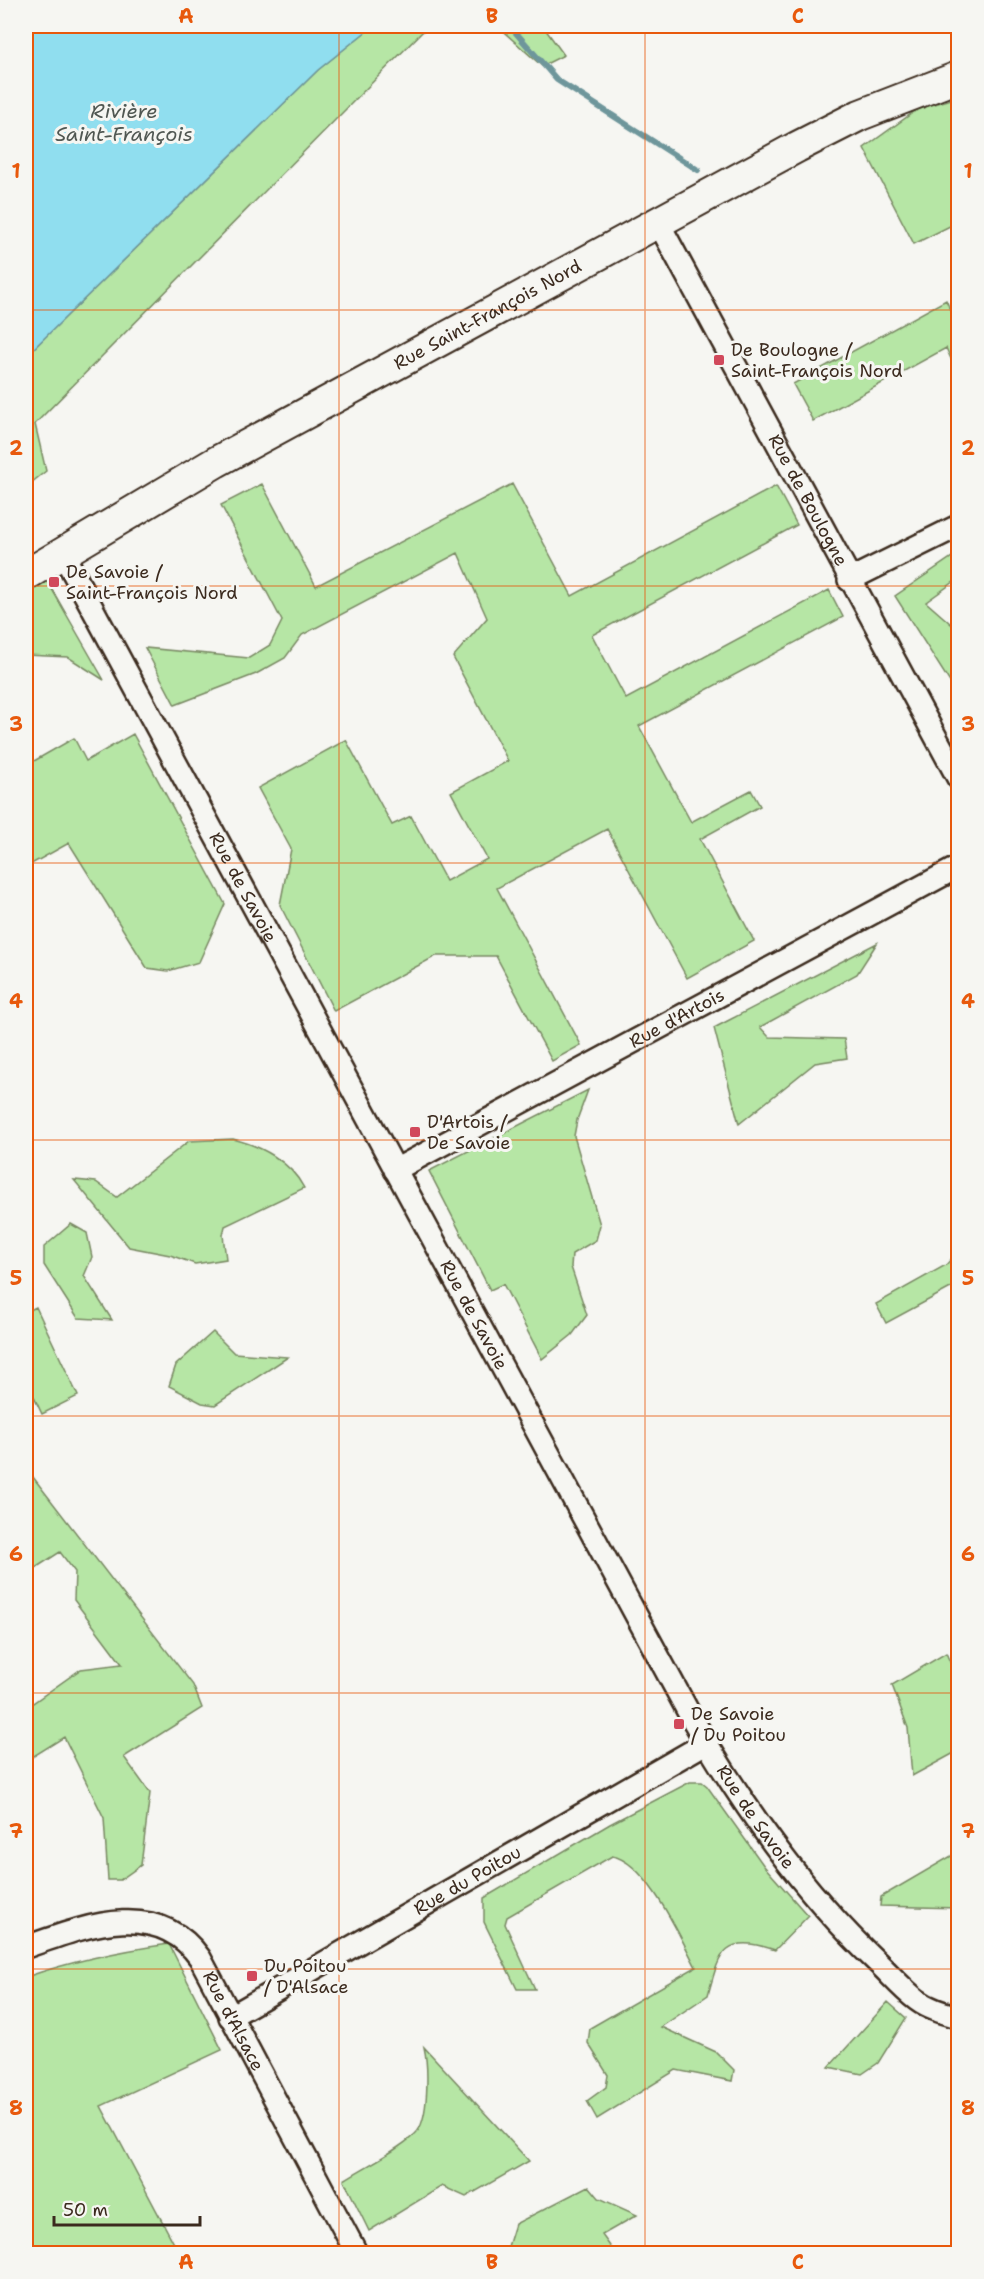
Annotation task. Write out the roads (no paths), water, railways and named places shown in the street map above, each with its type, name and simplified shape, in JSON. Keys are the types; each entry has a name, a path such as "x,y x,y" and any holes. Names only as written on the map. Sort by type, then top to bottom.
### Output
{"street":[{"name":"Rue Saint-François Nord","path":"26,575 216,462 658,222 860,115 958,76"},
{"name":"Rue de Boulogne","path":"658,222 958,778"},
{"path":"849,579 958,526"},
{"name":"Rue de Savoie","path":"62,552 706,1743 770,1841 849,1936 917,2000 936,2010 958,2017"},
{"name":"Rue d'Artois","path":"395,1170 958,867"},
{"name":"Rue du Poitou","path":"230,2017 706,1743"},
{"name":"Rue d'Alsace","path":"26,1947 109,1923 148,1922 164,1926 189,1943 357,2253"}],"water":[{"name":"Rivière Saint-François","path":"26,26 373,26 318,70 26,356"}],"waterway":[{"path":"510,26 557,80 698,170"}],"place":[{"name":"De Boulogne / Saint-François Nord","path":"719,360"},
{"name":"De Savoie / Saint-François Nord","path":"54,582"},
{"name":"D'Artois / De Savoie","path":"415,1132"},
{"name":"De Savoie / Du Poitou","path":"679,1724"},
{"name":"Du Poitou / D'Alsace","path":"252,1976"}]}
